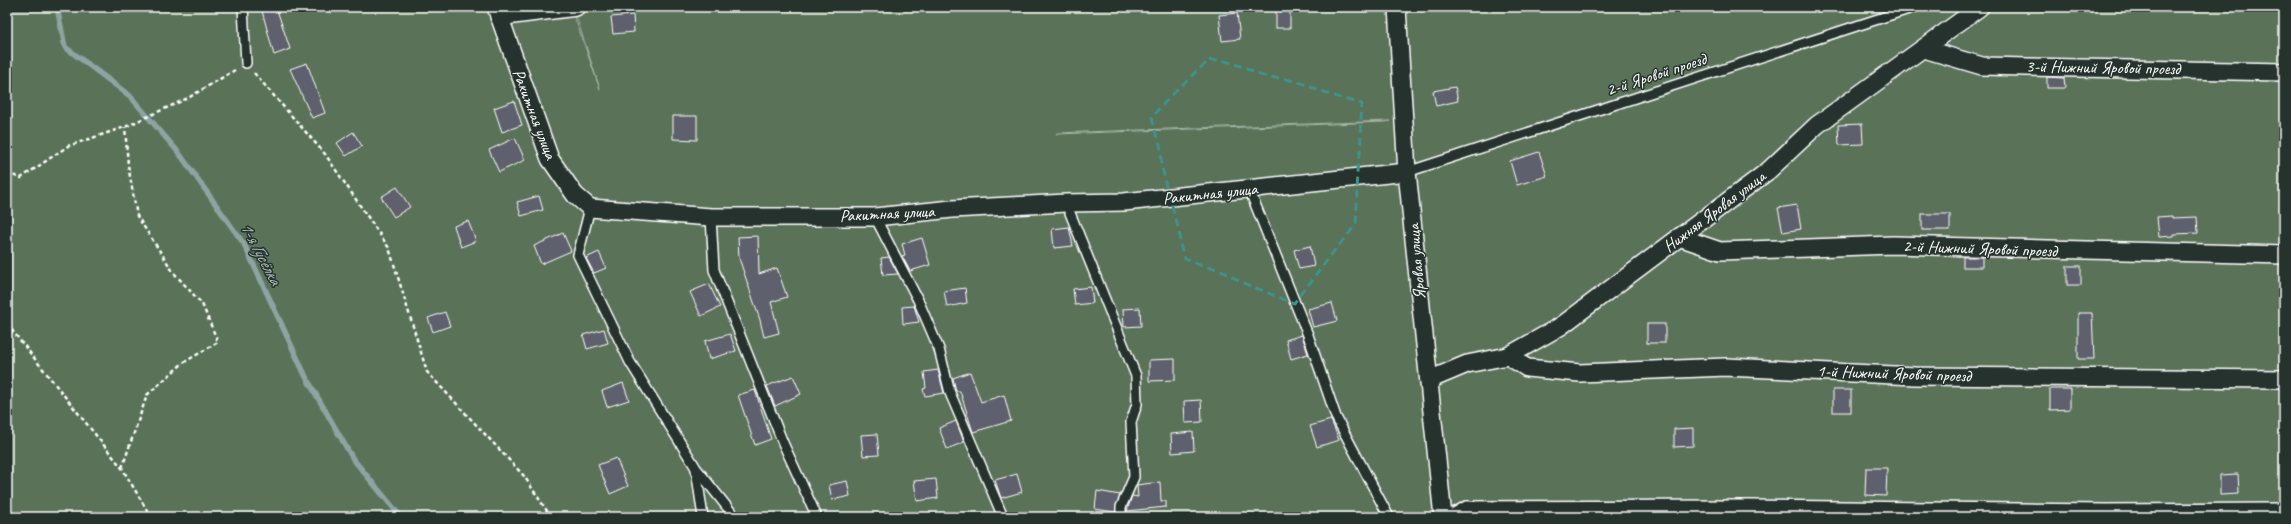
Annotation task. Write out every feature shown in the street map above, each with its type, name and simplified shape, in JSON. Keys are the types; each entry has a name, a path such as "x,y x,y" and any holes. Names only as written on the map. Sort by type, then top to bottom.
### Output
{"street":[{"path":"498,12 576,7"},
{"name":"Яровая улица","path":"1398,7 1407,172 1424,351 1429,380 1443,517"},
{"name":"Нижняя Яровая улица","path":"1429,380 1467,364 1508,356 1561,326 1768,171 1817,125 1980,7"},
{"name":"Ракитная улица","path":"498,12 550,159 574,195 590,208 711,218 875,217 952,209 1066,202 1124,202 1249,190 1407,172"},
{"name":"3-й Нижний Яровой проезд","path":"1924,49 1982,66 2284,72"},
{"name":"2-й Нижний Яровой проезд","path":"1679,237 1720,251 1893,246 2284,255"},
{"name":"1-й Нижний Яровой проезд","path":"1508,356 1527,368 1580,372 1726,367 1915,376 2284,379"},
{"path":"1454,517 1467,510 1748,509 2105,513 2284,512"}],"lane":[{"path":"243,7 246,64"},
{"name":"2-й Яровой проезд","path":"1407,172 1915,7"},
{"path":"1249,190 1308,335 1336,417 1389,517"},
{"path":"1066,202 1136,376 1137,404 1131,422 1134,476 1121,507 1121,517"},
{"path":"590,208 578,256 630,362 696,468 735,517"},
{"path":"875,217 918,300 939,349 950,392 1003,517"},
{"path":"711,218 714,270 783,443 817,517"},
{"path":"696,468 703,517"}],"path":[{"path":"7,173 20,178 68,146 126,127 188,98 246,64 325,154 389,248 427,372 524,476 551,517"},
{"path":"122,468 147,395 183,364 218,342 202,304 174,273 137,216 128,165 126,127"},
{"path":"7,324 122,468 152,517"}],"highlighted area":[{"path":"1209,58 1362,102 1355,223 1295,304 1186,259 1151,118"}],"green space":[{"path":"7,7 571,7 600,89 573,7 2284,7 2284,517 7,517","holes":["1390,121 1385,122 1056,134"]}],"building":[{"path":"261,7 276,7 290,49 274,55"},
{"path":"1276,7 1290,7 1290,28 1276,28"},
{"path":"1237,13 1240,39 1222,41 1219,15"},
{"path":"633,15 634,32 613,34 611,17"},
{"path":"307,63 325,113 312,118 290,69"},
{"path":"2047,77 2064,78 2065,88 2047,88"},
{"path":"1455,87 1458,101 1436,106 1433,91"},
{"path":"514,101 522,125 502,132 494,108"},
{"path":"673,116 697,116 697,140 673,139"},
{"path":"1862,124 1863,144 1839,145 1838,125"},
{"path":"353,132 362,146 346,156 337,143"},
{"path":"515,138 525,160 499,172 489,150"},
{"path":"1539,152 1547,176 1517,185 1510,161"},
{"path":"397,187 410,207 394,217 381,197"},
{"path":"539,196 543,210 521,216 517,202"},
{"path":"1797,205 1801,229 1783,232 1778,208"},
{"path":"1922,214 1950,214 1950,230 1922,230"},
{"path":"2172,216 2172,218 2197,217 2198,233 2174,234 2174,236 2159,237 2157,217"},
{"path":"468,221 476,241 461,247 454,226"},
{"path":"1069,227 1073,246 1054,248 1052,229"},
{"path":"563,233 571,251 541,264 534,246"},
{"path":"758,236 759,274 777,268 787,297 771,302 779,333 764,337 760,320 739,258 738,237"},
{"path":"922,238 930,265 910,271 902,256 905,255 902,244"},
{"path":"1310,246 1314,266 1299,269 1294,250"},
{"path":"599,252 606,268 594,273 586,258"},
{"path":"889,257 898,274 883,275 881,258"},
{"path":"1963,257 1982,257 1982,267 1963,267"},
{"path":"2067,266 2081,266 2081,285 2067,285"},
{"path":"709,284 720,307 701,316 690,292"},
{"path":"1091,287 1093,303 1075,305 1073,289"},
{"path":"965,288 967,303 947,307 944,291"},
{"path":"1332,303 1337,321 1313,327 1308,309"},
{"path":"914,306 919,322 903,324 902,307"},
{"path":"1140,308 1141,326 1124,327 1123,309"},
{"path":"445,312 450,326 433,332 428,318"},
{"path":"2078,313 2092,313 2094,359 2078,359"},
{"path":"1647,324 1665,324 1665,343 1647,343"},
{"path":"604,329 608,343 587,349 583,335"},
{"path":"730,334 736,351 709,359 705,341"},
{"path":"1302,335 1308,354 1291,359 1286,340"},
{"path":"1175,359 1175,380 1149,381 1149,360"},
{"path":"938,370 944,393 925,396 923,389 926,388 924,372"},
{"path":"970,372 981,402 1004,395 1011,421 973,432 960,391 956,391 953,378"},
{"path":"793,376 801,394 775,406 767,386"},
{"path":"623,383 629,400 607,407 602,391"},
{"path":"2050,389 2070,389 2070,409 2050,410"},
{"path":"755,390 771,439 755,445 738,395"},
{"path":"1833,390 1851,390 1851,412 1833,412"},
{"path":"1201,400 1202,422 1185,423 1184,401"},
{"path":"1331,420 1339,440 1317,447 1310,426"},
{"path":"956,421 964,442 947,449 939,428"},
{"path":"1693,428 1693,446 1674,447 1674,429"},
{"path":"1193,432 1194,451 1172,453 1171,434"},
{"path":"877,434 879,455 863,456 861,435"},
{"path":"616,458 628,486 610,494 598,465"},
{"path":"1866,468 1887,468 1886,496 1865,495"},
{"path":"1017,474 1022,492 1001,498 995,480"},
{"path":"2238,474 2239,494 2220,495 2220,475"},
{"path":"936,479 938,498 917,501 914,481"},
{"path":"847,481 850,496 832,500 829,485"},
{"path":"1160,482 1161,501 1166,501 1166,507 1127,511 1132,496 1138,497 1137,485"},
{"path":"1097,491 1120,495 1115,512 1095,509"}],"waterway":[{"name":"1-я Гусёлка","path":"57,7 65,47 130,96 179,153 244,244 306,377 353,459 401,517"}]}
